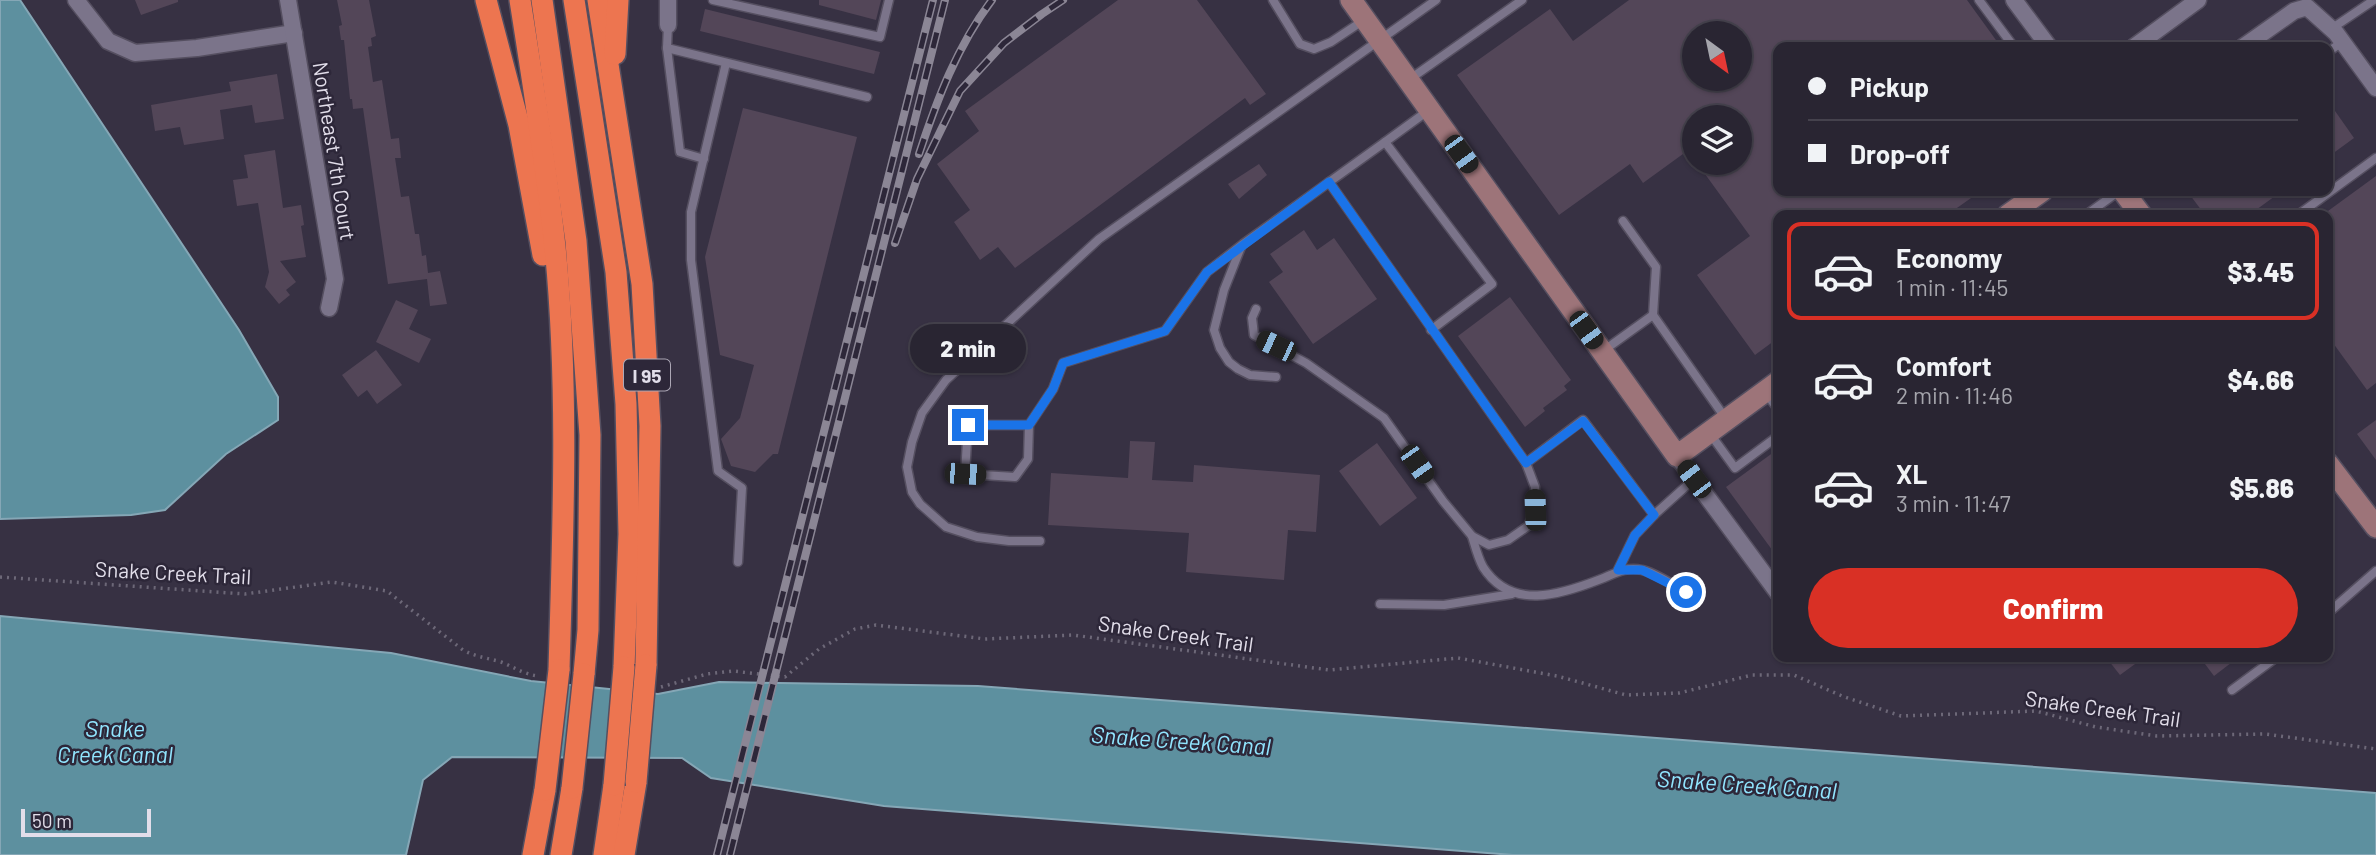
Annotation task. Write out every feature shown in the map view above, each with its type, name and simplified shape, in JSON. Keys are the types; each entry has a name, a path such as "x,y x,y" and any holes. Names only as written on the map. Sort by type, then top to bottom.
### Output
{"highway":[{"path":"486,0 519,125 561,339"},
{"path":"520,0 550,208 561,339 563,547 551,673 545,790 533,855"},
{"path":"542,0 576,241 590,435 584,674 572,788 561,855"},
{"path":"574,0 617,272 626,404 629,534 624,667 614,785 604,855"},
{"name":"I 95","path":"598,0 642,284 650,426 646,665 636,782 624,855"},
{"path":"612,87 618,0"}],"street":[{"path":"76,0 108,41 135,53 197,48 294,33"},
{"name":"Northeast 7th Court","path":"288,0 335,279 330,308"},
{"path":"668,0 668,24"},
{"path":"2014,0 2045,42"},
{"path":"2141,42 2198,0"},
{"path":"2250,42 2294,11 2307,7 2337,35 2376,88"},
{"path":"1359,12 1773,586"},
{"path":"2015,210 2035,196"},
{"path":"2125,196 2137,210"},
{"path":"1677,456 1771,387"},
{"path":"2333,471 2376,527"}],"lane":[{"path":"712,0 880,37 889,0"},
{"path":"1273,0 1300,44 1314,49 1331,42 1359,12"},
{"path":"1040,541 977,537 946,527 920,504 912,492 907,467 912,442 922,413 946,380 1099,239 1436,0"},
{"path":"1408,80 1522,0"},
{"path":"1979,0 2010,42"},
{"path":"2333,43 2337,35 2374,0"},
{"path":"668,24 667,48 680,152 704,159"},
{"path":"667,48 867,97"},
{"path":"726,63 691,212 691,260 718,471 741,488 738,562"},
{"path":"1029,425 968,425 965,474 1015,477 1028,459 1029,425 1053,389 1063,363 1165,331 1207,272 1429,110"},
{"path":"1385,142 1492,284 1432,330"},
{"path":"2333,189 2376,158"},
{"path":"1329,182 1526,463 1535,486 1535,510 1528,526 1508,540 1489,545 1472,536"},
{"path":"2093,210 2114,196"},
{"path":"2305,210 2324,196"},
{"path":"1623,221 1656,267 1653,315 1727,419"},
{"path":"1242,244 1224,290 1214,330 1228,362 1250,375 1276,377"},
{"path":"1256,309 1252,318 1254,335 1306,362 1384,418 1443,501 1472,536 1482,566 1498,585 1512,594"},
{"path":"1602,352 1653,315"},
{"path":"1526,463 1583,421 1654,515"},
{"path":"1709,432 1735,468 1773,440"},
{"path":"1618,570 1635,535 1694,479"},
{"path":"1380,604 1444,605 1512,594 1534,596 1570,590 1618,570 1642,570 1686,592"},
{"path":"2333,609 2376,571"},
{"path":"2232,690 2270,662"}],"path":[{"name":"Snake Creek Trail","path":"0,576 245,594 332,582 387,591 474,656 502,662 531,676 551,673"},
{"name":"Snake Creek Trail","path":"656,687 707,674 733,671 785,677 819,649 855,629 876,625 985,639 1073,635 1329,670 1458,658 1557,676 1626,695 1679,693 1752,675 1794,675 1842,696 1901,716 2036,711 2096,727 2157,736 2265,734 2376,749"}],"water":[{"path":"0,0 20,0 239,330 278,397 278,420 226,454 165,510 131,515 0,519"},
{"name":"Snake Creek Canal","path":"0,616 391,653 531,681 658,694 719,682 978,686 2376,793 2376,855 1513,855 884,806 711,778 682,758 452,757 423,780 406,855 0,855"}],"building":[{"path":"135,0 178,0 178,2 141,15"},
{"path":"337,0 369,0 376,36 371,38 372,46 368,47 373,82 382,80 391,139 399,138 401,158 395,158 401,197 409,196 415,234 419,234 422,256 426,255 428,273 440,271 447,304 430,306 427,279 388,284 363,108 353,109 350,99"},
{"path":"819,0 881,0 876,20 819,5"},
{"path":"1118,0 1197,0 1266,94 1250,105 1245,98 1015,268 998,247 980,260 954,222 970,210 937,164 979,131 965,111"},
{"path":"1629,0 1967,0 1997,42 1773,42 1773,196 1974,196 1954,210 1773,210 1773,342 1755,355 1697,275 1750,236 1706,175 1752,175 1752,105 1682,105 1682,155 1643,183 1630,164 1559,215 1457,75 1550,9 1573,41"},
{"path":"705,9 880,52 874,74 700,31"},
{"path":"277,74 284,119 255,123 252,105 220,110 224,139 184,145 180,127 155,131 151,105 231,91 229,82"},
{"path":"743,108 857,137 778,454 773,454 755,472 731,466 721,439 740,418 754,365 720,355 705,257"},
{"path":"2333,108 2354,138 2333,153"},
{"path":"275,150 283,208 301,205 306,257 280,261 296,282 286,290 290,295 279,304 265,287 269,272 258,203 237,206 233,180 248,178 244,155"},
{"path":"1259,164 1267,175 1239,199 1228,184"},
{"path":"2376,176 2376,383 2367,390 2333,343 2333,210 2329,210"},
{"path":"2191,196 2275,196 2256,210 2201,210"},
{"path":"1304,230 1317,250 1334,238 1377,299 1313,344 1269,282 1283,272 1270,254"},
{"path":"1510,297 1571,380 1564,386 1567,390 1543,408 1545,411 1525,427 1458,336"},
{"path":"396,300 418,310 409,329 431,339 419,363 376,342"},
{"path":"376,350 402,385 377,404 367,390 358,397 342,375"},
{"path":"2376,420 2376,460 2357,434"},
{"path":"1130,441 1155,442 1152,480 1193,482 1194,465 1320,475 1316,532 1288,530 1284,580 1186,572 1189,533 1048,525 1051,473 1128,478"},
{"path":"1377,443 1417,498 1380,526 1339,471"},
{"path":"1773,453 1773,551 1726,487"},
{"path":"2110,662 2138,662 2120,675"},
{"path":"2204,662 2232,662 2214,676"}],"railway":[{"path":"717,855 933,0"},
{"path":"730,855 945,0"},
{"path":"919,154 958,55 992,0"},
{"path":"895,243 917,179 960,91 1004,43 1063,0"}],"route":[{"path":"968,425 1029,425 1053,389 1063,363 1165,331 1207,272 1329,182 1526,463 1583,421 1654,515 1635,535 1618,570 1642,570 1686,592"}]}
